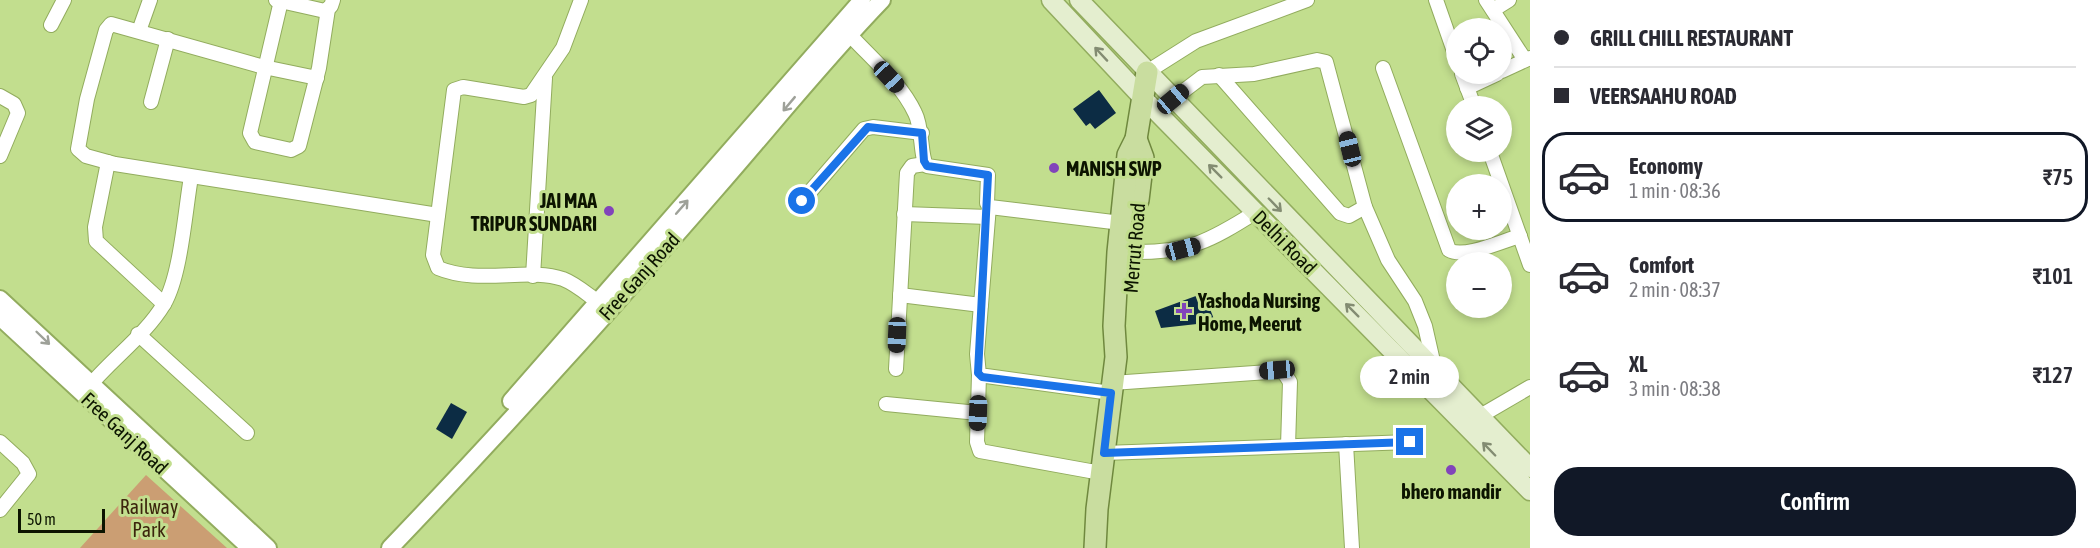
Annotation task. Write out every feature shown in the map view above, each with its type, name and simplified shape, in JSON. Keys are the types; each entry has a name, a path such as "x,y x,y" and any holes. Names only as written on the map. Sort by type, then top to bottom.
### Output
{"main road":[{"name":"Delhi Road","path":"1079,0 1438,381 1530,491"},
{"name":"Delhi Road","path":"1055,2 1141,96 1256,212 1438,381 1482,415 1530,468"},
{"name":"Merrut Road","path":"1095,548 1102,463 1116,357 1114,326 1128,154 1136,139 1141,96 1147,72"},
{"name":"Merrut Road","path":"1116,357 1127,328 1143,158 1136,139"}],"street":[{"path":"51,25 64,0"},
{"path":"139,31 150,0"},
{"path":"581,0 570,35 545,77 531,95 524,97 464,87 454,90 433,255 438,268 481,276 561,278 598,302"},
{"path":"377,548 598,302 862,0"},
{"name":"Free Ganj Road","path":"390,548 570,353 717,188 849,34 882,0"},
{"path":"1147,72 1196,41 1307,0"},
{"path":"1436,0 1446,28"},
{"path":"1509,0 1490,5 1527,59 1512,66"},
{"path":"279,1 331,5 317,78 299,146 291,150 255,142 250,136 279,1"},
{"path":"317,78 264,67 139,31 109,25 87,99 78,149 86,156 108,162 438,215"},
{"path":"849,34 902,92 915,111 922,133 925,164"},
{"path":"151,102 168,39"},
{"path":"1173,99 1202,77 1254,74 1317,60 1326,62 1365,207 1388,260 1415,301 1425,326 1438,381"},
{"path":"1383,68 1449,250 1455,254 1466,253 1520,236"},
{"path":"1219,75 1341,213 1349,216 1365,207"},
{"path":"533,276 545,77"},
{"path":"1466,84 1470,96"},
{"path":"1467,88 1476,84"},
{"path":"0,96 14,104 18,113 0,156"},
{"path":"802,201 864,129 873,127 922,133"},
{"path":"108,162 94,236 96,241 164,304"},
{"path":"1494,162 1530,265"},
{"path":"896,369 907,172 912,166 925,164 988,175 988,211 977,354 979,375 977,442 983,453 1039,461 1102,463 1288,446 1410,442"},
{"path":"0,299 87,389 164,304 175,269 191,177"},
{"path":"904,214 988,211 1121,223"},
{"path":"1133,252 1165,252 1198,245 1256,212"},
{"path":"900,295 981,305"},
{"name":"Free Ganj Road","path":"0,317 87,389 250,548"},
{"path":"138,334 247,433"},
{"path":"979,375 1112,388 1283,371 1290,382 1288,446"},
{"path":"1482,415 1530,387"},
{"path":"886,404 978,413"},
{"path":"137,436 268,548"},
{"path":"0,442 23,463 29,474 0,510"},
{"path":"1346,444 1352,548"}],"green space":[{"name":"Railway Park","path":"146,475 227,548 80,548"}],"building":[{"path":"1099,90 1116,113 1095,129 1090,123 1086,126 1073,109"},
{"path":"1204,293 1215,322 1161,328 1155,311"},
{"path":"451,403 467,412 452,439 436,429"}],"place":[{"name":"MANISH SWP","path":"1054,168"},
{"name":"JAI MAA TRIPUR SUNDARI","path":"609,211"},
{"name":"Yashoda Nursing Home, Meerut","path":"1184,311"},
{"name":"bhero mandir","path":"1451,470"}],"route":[{"path":"802,201 868,127 922,133 924,161 927,166 988,175 987,203 989,206 977,354 978,373 982,377 1111,393 1104,453 1410,442"}]}
